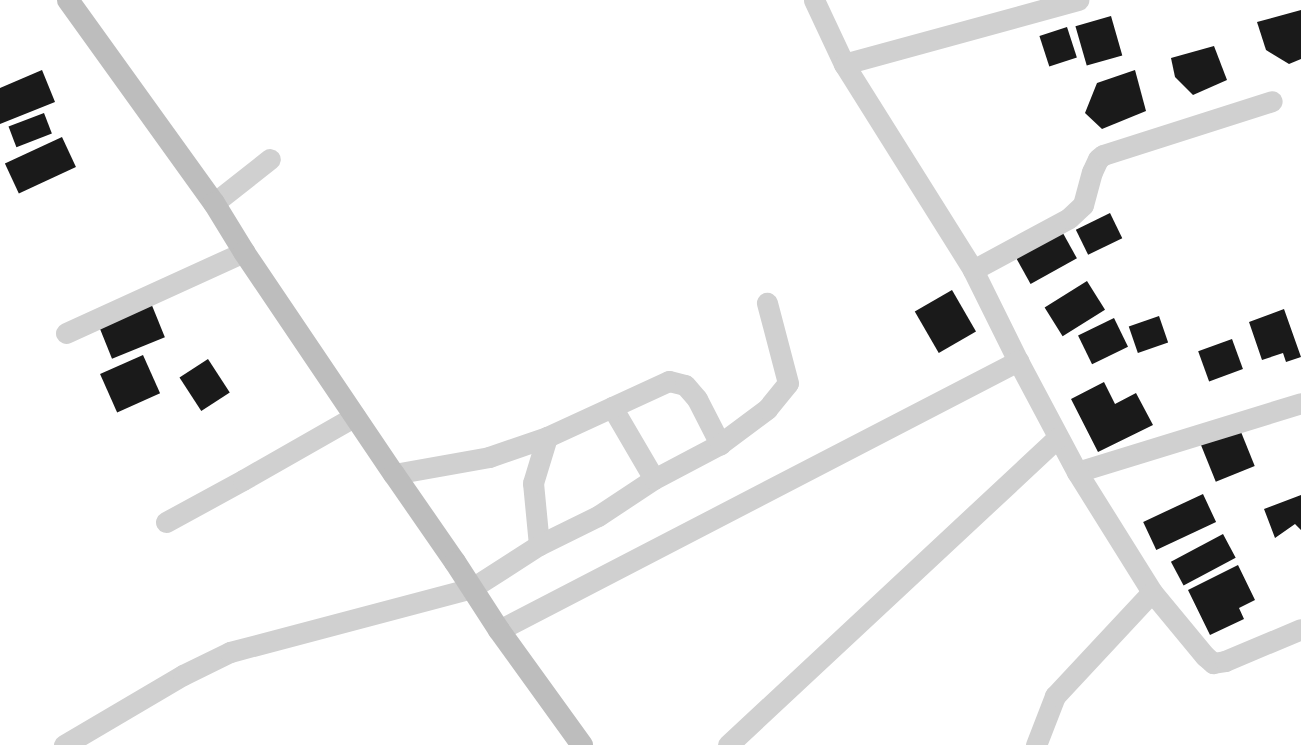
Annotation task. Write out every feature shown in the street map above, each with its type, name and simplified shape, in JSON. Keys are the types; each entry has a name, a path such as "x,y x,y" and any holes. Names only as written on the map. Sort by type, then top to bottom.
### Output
{"main road":[{"path":"68,0 214,203 244,252 499,630 582,745"}],"street":[{"path":"814,0 844,64 973,270 1018,361 1077,472 1152,592 1205,656 1213,663 1225,661 1301,629"},
{"path":"844,64 1078,0"},
{"path":"973,270 1069,218 1083,205 1098,159 1103,155 1272,101"},
{"path":"214,203 270,159"},
{"path":"66,333 244,252"},
{"path":"64,745 183,675 230,652 472,588 539,545 598,516 654,479 720,444 767,409 788,383 768,303"},
{"path":"499,630 1018,361"},
{"path":"394,474 489,457 547,437 669,381 685,385 697,399 720,444"},
{"path":"1077,472 1301,403"},
{"path":"612,407 654,479"},
{"path":"166,522 355,416"},
{"path":"539,545 533,484 547,437"},
{"path":"728,745 1058,437"},
{"path":"1036,745 1055,696 1152,592"}],"building":[{"path":"1301,10 1301,59 1289,64 1266,50 1257,22"},
{"path":"1111,16 1122,55 1087,66 1075,26"},
{"path":"1067,27 1077,57 1049,66 1039,36"},
{"path":"1214,46 1227,80 1193,95 1175,77 1171,58"},
{"path":"42,70 55,102 0,124 0,88"},
{"path":"1135,70 1146,111 1102,129 1085,113 1097,83"},
{"path":"44,113 52,134 16,147 9,127"},
{"path":"62,137 76,167 19,194 5,164"},
{"path":"1110,213 1122,238 1088,255 1076,230"},
{"path":"1059,226 1077,258 1031,284 1013,252"},
{"path":"1087,281 1105,310 1063,336 1045,307"},
{"path":"952,290 976,332 939,353 915,312"},
{"path":"151,303 165,337 112,359 98,324"},
{"path":"1284,309 1301,357 1286,362 1283,353 1262,360 1249,322"},
{"path":"1159,316 1168,342 1138,353 1129,326"},
{"path":"1114,318 1128,347 1092,364 1078,336"},
{"path":"1232,339 1243,369 1209,381 1198,351"},
{"path":"143,355 160,393 117,412 100,374"},
{"path":"208,359 230,393 201,411 179,378"},
{"path":"1104,382 1115,404 1136,393 1153,425 1098,452 1071,399"},
{"path":"1239,427 1255,466 1216,482 1200,443"},
{"path":"1203,494 1216,522 1156,550 1143,522"},
{"path":"1301,495 1301,530 1295,524 1275,538 1264,509"},
{"path":"1223,534 1236,558 1184,586 1171,562"},
{"path":"1238,565 1255,600 1239,608 1244,619 1210,635 1188,590"}]}
